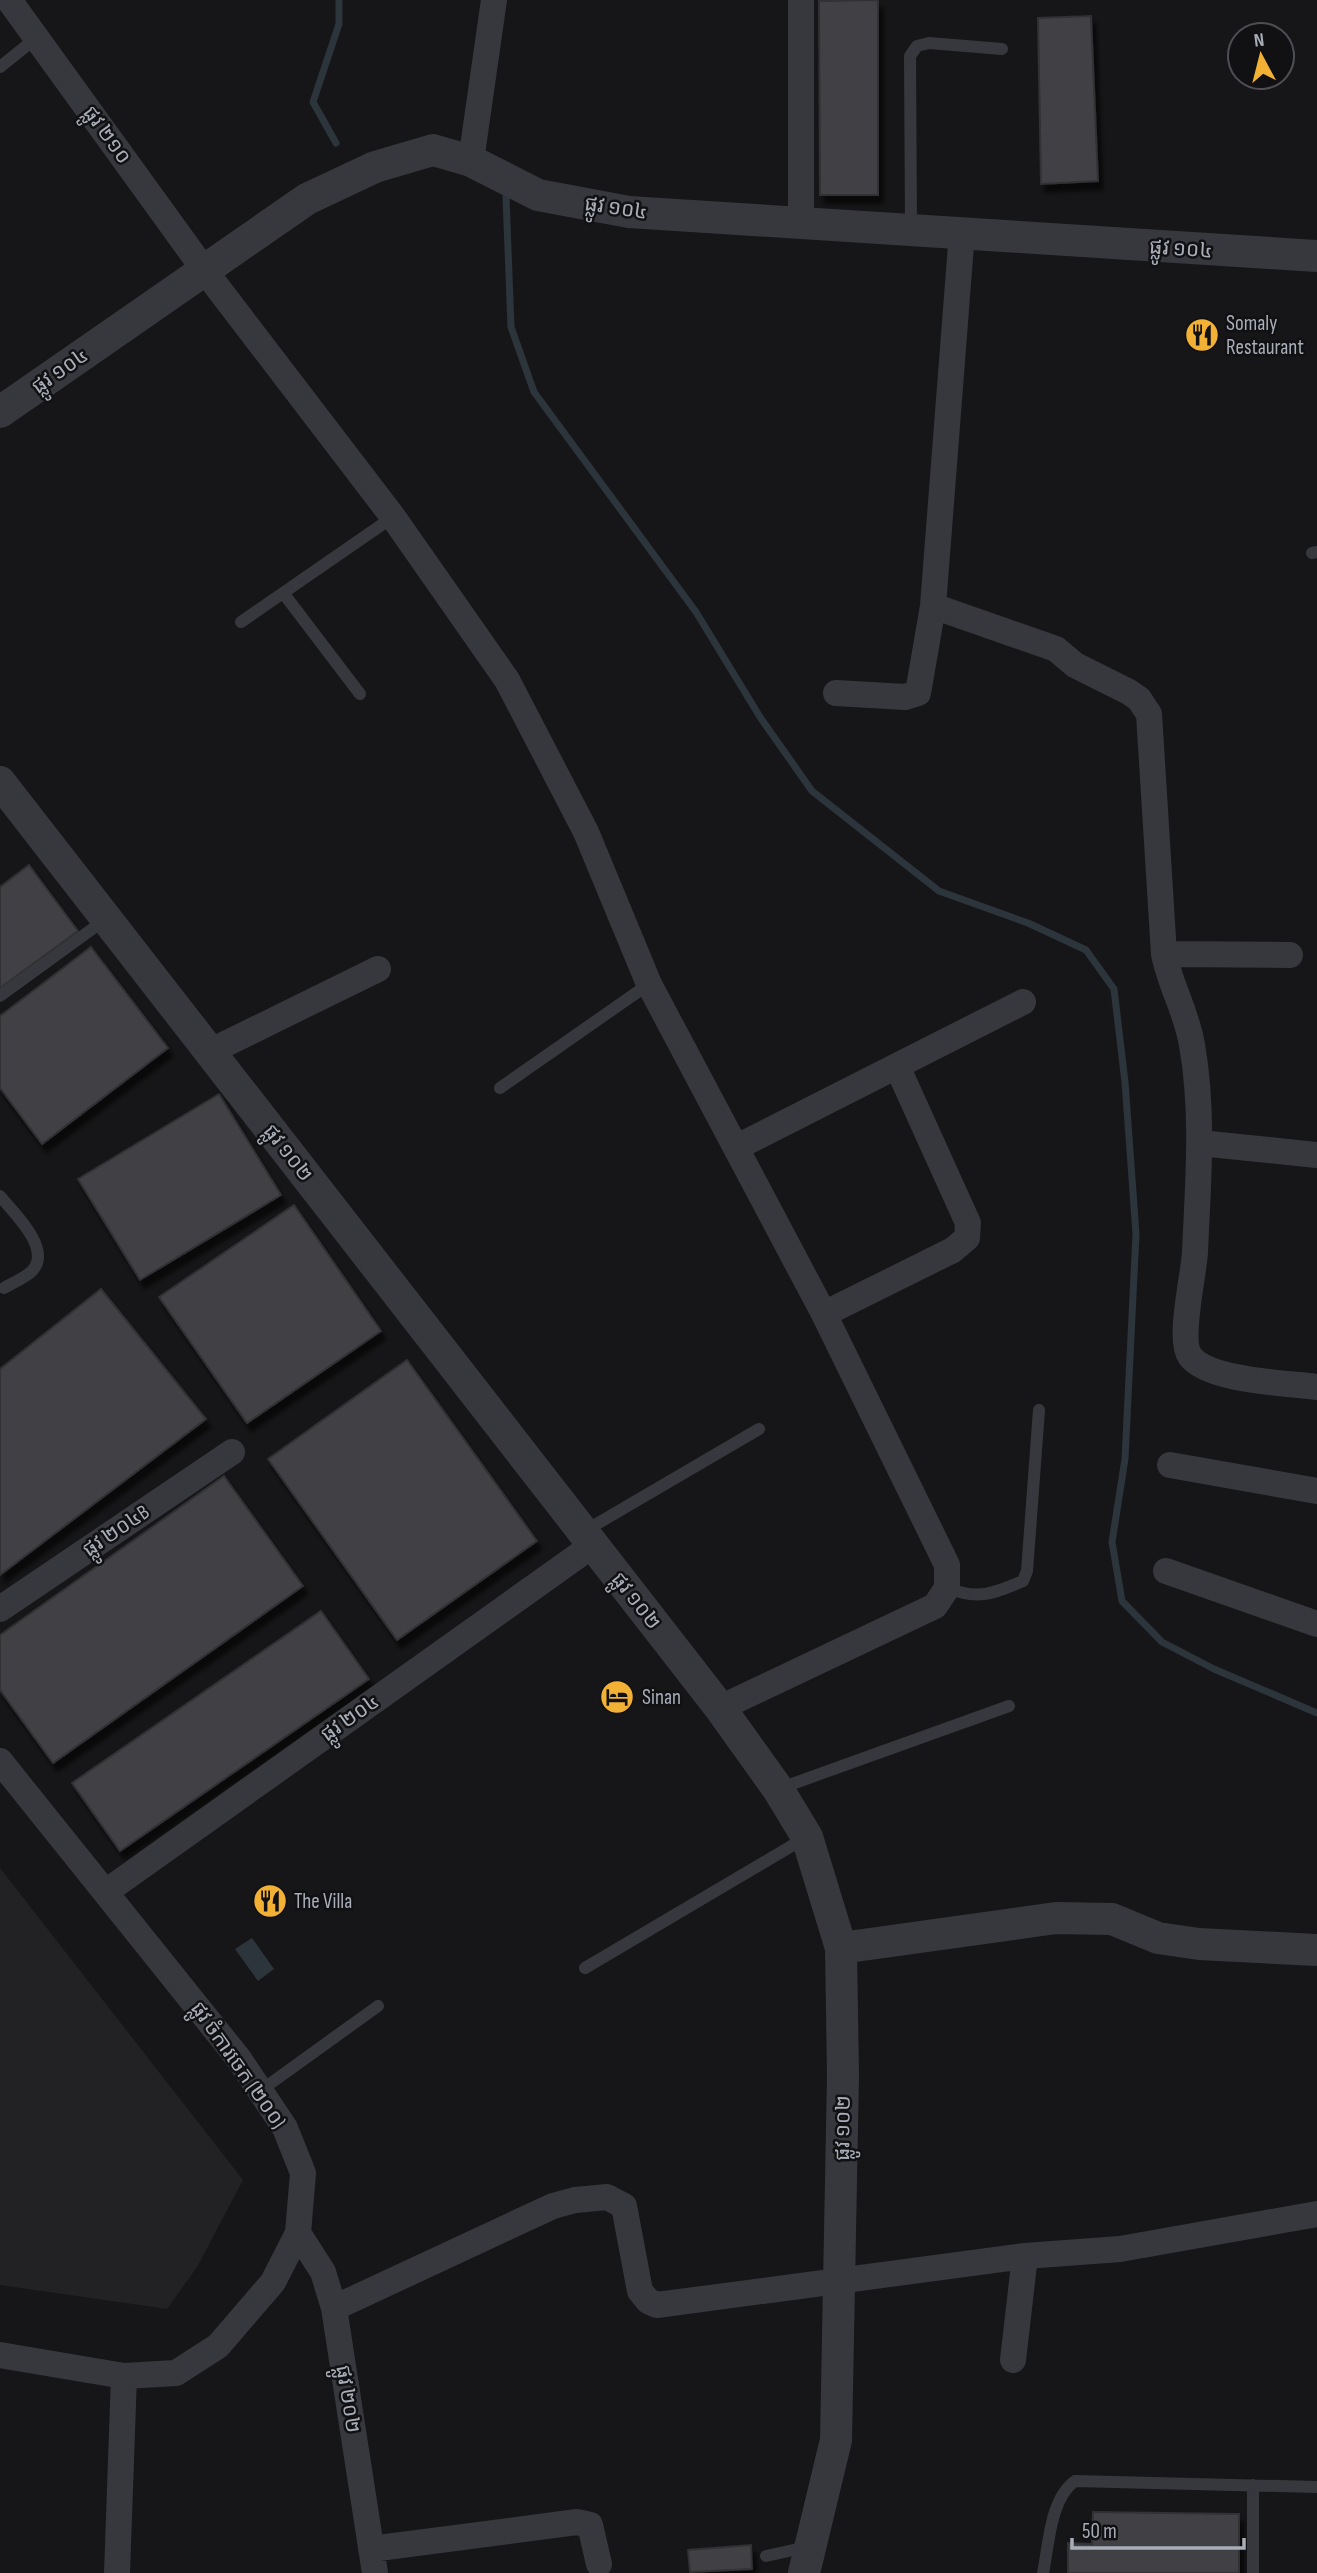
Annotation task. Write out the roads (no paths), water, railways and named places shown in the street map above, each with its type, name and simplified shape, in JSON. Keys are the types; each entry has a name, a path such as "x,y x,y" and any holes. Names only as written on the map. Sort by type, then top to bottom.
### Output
{"street":[{"name":"ផ្លូវ ២១០","path":"9,0 205,271 393,517 507,680 586,832 649,984 824,1314 947,1565 947,1588"},
{"path":"471,161 494,0"},
{"path":"801,0 801,224"},
{"name":"ផ្លូវ ១០៤","path":"0,412 307,199 375,167 433,150 471,161 538,195 629,212 1317,256"},
{"path":"836,692 905,697 918,693 933,606 962,232"},
{"path":"933,606 1056,649 1075,665 1129,692 1139,699 1149,714 1164,954 1168,978 1192,1041 1200,1143 1194,1274 1185,1340 1189,1355 1201,1367 1224,1374 1317,1387"},
{"name":"ផ្លូវ ១០២","path":"0,782 720,1708 778,1789 807,1837 841,1948 842,2279 836,2440 807,2560"},
{"path":"1164,954 1290,955"},
{"path":"209,1052 378,970"},
{"path":"737,1147 1023,1002"},
{"path":"824,1314 953,1250 967,1238 968,1223 897,1066"},
{"path":"1200,1143 1317,1155"},
{"name":"ផ្លូវ ២០៤B","path":"0,1609 232,1452"},
{"path":"1170,1465 1317,1490"},
{"name":"ផ្លូវ ២០៤","path":"107,1891 588,1539"},
{"path":"1166,1571 1317,1623"},
{"path":"720,1708 935,1606 947,1588"},
{"name":"ផ្លូវ ចំការចេក (២០០)","path":"0,1761 107,1891 239,2059 285,2128 303,2173 298,2233 272,2282 218,2346 176,2373 124,2376 0,2355"},
{"path":"841,1948 1056,1918 1088,1917 1112,1919 1158,1938 1185,1942 1317,1950"},
{"path":"334,2308 553,2206 575,2200 607,2197 624,2206 640,2291 648,2301 657,2305 1025,2256 1120,2249 1317,2214"},
{"name":"ផ្លូវ ២០២","path":"298,2233 323,2272 334,2308 373,2561"},
{"path":"1013,2360 1025,2256"},
{"path":"117,2573 124,2376"},
{"path":"373,2561 577,2522 590,2525 599,2564"}],"lane":[{"path":"0,67 36,38"},
{"path":"911,230 910,56 917,46 929,43 1002,49"},
{"path":"241,622 393,517"},
{"path":"284,594 360,694"},
{"path":"0,996 106,919"},
{"path":"500,1088 649,984"},
{"path":"0,1196 36,1243 38,1257 33,1270 1,1288"},
{"path":"947,1588 968,1596 993,1594 1023,1581 1027,1571 1039,1410"},
{"path":"588,1539 759,1429"},
{"path":"778,1789 1009,1706"},
{"path":"585,1968 807,1837"},
{"path":"260,2091 378,2006"},
{"path":"1043,2573 1057,2508 1064,2489 1075,2481 1317,2487"},
{"path":"1252,2485 1253,2573"},
{"path":"766,2556 807,2560"}],"waterway":[{"path":"336,143 313,102 339,24 339,0"},
{"path":"506,197 511,327 534,392 696,612 760,717 812,791 939,891 1028,923 1086,950 1114,989 1125,1082 1136,1234 1125,1459 1112,1542 1122,1601 1162,1642 1214,1669 1317,1713"}],"place":[{"name":"Somaly Restaurant","path":"1202,335"},
{"name":"Sinan","path":"617,1697"},
{"name":"The Villa","path":"270,1901"}]}
